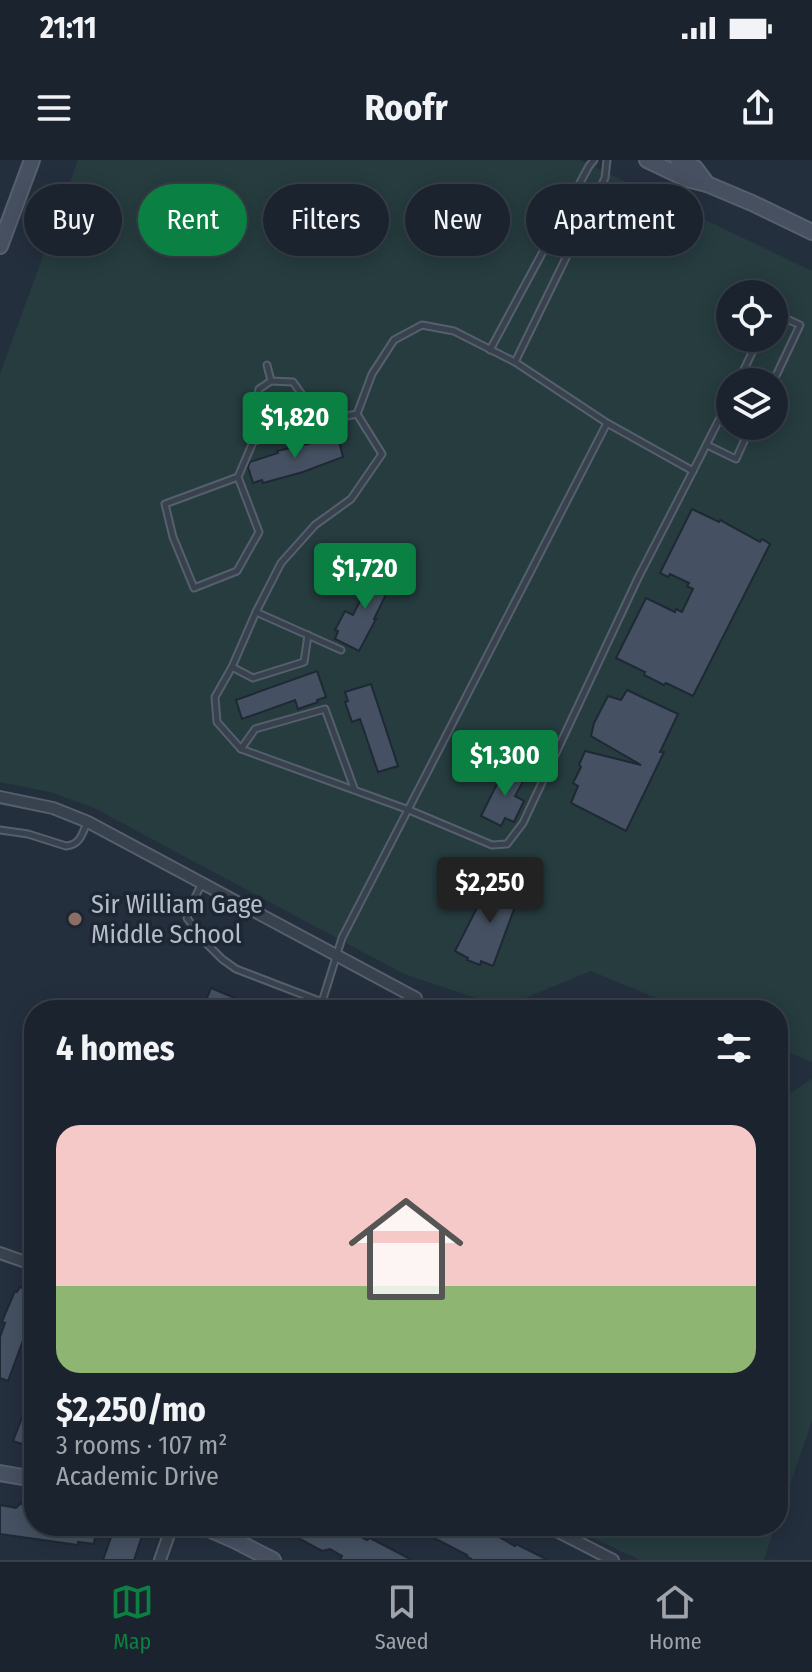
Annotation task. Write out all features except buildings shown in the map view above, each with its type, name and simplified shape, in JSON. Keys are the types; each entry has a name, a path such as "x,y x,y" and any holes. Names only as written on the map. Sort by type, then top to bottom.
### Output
{"main road":[{"path":"0,246 32,160"},
{"path":"647,160 812,232"},
{"path":"678,160 696,164 707,184"},
{"path":"0,1473 24,1477"},
{"path":"225,1536 273,1560"}],"street":[{"path":"0,797 53,808 88,822 416,998"},
{"path":"1,1255 24,1262"},
{"path":"160,1560 168,1536"},
{"path":"566,1536 613,1560"}],"lane":[{"path":"490,350 594,160"},
{"path":"515,362 605,178 607,160"},
{"path":"788,319 800,325 788,350"},
{"path":"357,414 372,374 394,340 422,325 454,331 515,362 607,423 693,471"},
{"path":"267,365 271,381"},
{"path":"257,440 254,409 259,389 271,381 293,382 303,396 310,423"},
{"path":"238,477 165,504 173,537 194,588 237,571 259,532 238,477 253,442 310,423 357,414"},
{"path":"357,414 382,454 351,499 315,525 281,563 215,697 217,722 241,749 355,789 492,845 507,844 523,823 638,578 716,427"},
{"path":"323,1000 342,938 607,423"},
{"path":"707,445 736,459 745,440"},
{"path":"256,612 341,650"},
{"path":"232,667 253,678 304,662 308,635"},
{"path":"241,749 255,729 325,709 355,789"},
{"path":"0,830 71,846 76,845 88,822"},
{"path":"202,883 187,918 204,941 236,969 317,1000"}],"green space":[{"path":"78,160 580,160 630,184 526,184 526,256 703,256 703,219 812,271 812,1062 788,1052 788,1000 661,1000 591,971 520,1000 482,1000 404,974 94,808 50,792 0,782 0,374 43,256 122,256 122,184 69,184"},
{"path":"812,1079 812,1421 788,1490 788,1095"},
{"path":"588,1536 772,1536 764,1560 640,1560"}],"place":[{"name":"Sir William Gage Middle School","path":"75,919"}]}
